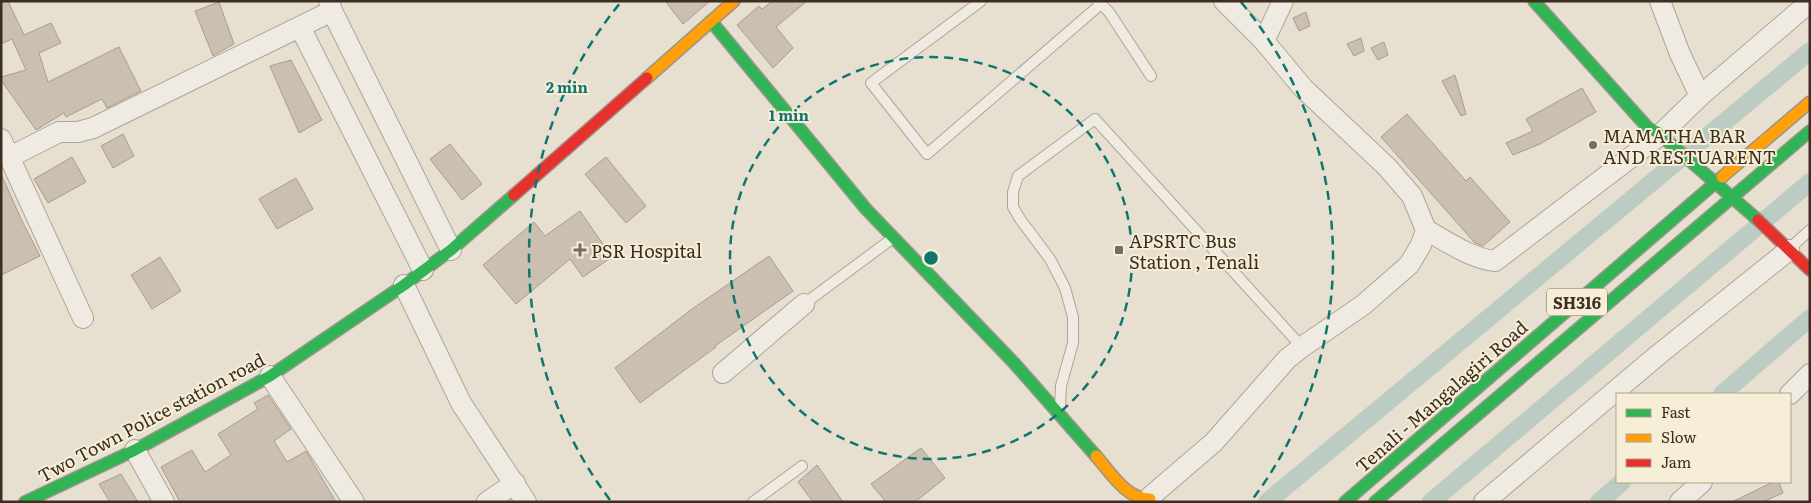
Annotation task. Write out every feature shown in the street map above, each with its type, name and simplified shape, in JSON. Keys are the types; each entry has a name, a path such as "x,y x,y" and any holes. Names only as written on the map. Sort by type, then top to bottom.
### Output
{"street":[{"name":"Two Town Police station road","path":"25,502 135,450 270,376 404,285 451,250 734,1"},
{"path":"711,21 866,209 1014,363 1129,493 1140,499 1151,501 1151,496 1156,490 1214,442 1287,359 1363,305 1409,265 1424,238 1412,196 1387,167 1304,88 1264,41 1224,1"},
{"path":"1264,41 1283,1"},
{"path":"1534,1 1649,130 1662,137 1733,198 1810,270"},
{"path":"1660,1 1680,54 1700,96"},
{"path":"1424,238 1481,260 1495,261 1662,137 1700,96 1809,2"},
{"path":"83,318 4,144 60,132 78,132 93,128 303,25 329,6 451,250"},
{"path":"303,25 423,270"},
{"path":"1610,69 1649,114 1662,137"},
{"name":"Tenali - Mangalagiri Road","path":"1345,502 1714,182 1810,102"},
{"name":"Tenali - Mangalagiri Road","path":"1375,502 1810,131"},
{"path":"1484,502 1658,355 1788,250"},
{"path":"404,285 461,403 526,502"},
{"path":"723,373 804,304"},
{"path":"1791,393 1810,374"},
{"path":"270,376 354,502"},
{"path":"135,450 164,502"},
{"path":"487,502 515,483"}],"lane":[{"path":"982,1 871,83 927,154 1100,3 1110,12 1151,76"},
{"path":"1060,415 1061,386 1074,344 1074,317 1065,288 1050,259 1013,207 1013,192 1018,176 1095,119 1302,347"},
{"path":"1788,250 1810,230"},
{"path":"804,304 894,238"},
{"path":"753,502 802,466"}],"building":[{"path":"1,1 8,1 24,35 51,23 61,43 39,53 48,82 119,47 141,91 107,108 102,99 66,117 64,113 36,130 1,80 1,77 26,70 12,39 1,44"},
{"path":"665,1 710,1 683,24"},
{"path":"773,1 807,1 776,27 793,48 773,68 737,25 759,6 762,9"},
{"path":"219,2 234,44 213,56 195,11"},
{"path":"1306,12 1310,26 1299,31 1293,18"},
{"path":"1361,38 1364,51 1354,56 1347,44"},
{"path":"1384,42 1388,55 1378,60 1371,48"},
{"path":"291,60 322,120 299,133 270,66"},
{"path":"1455,75 1466,114 1461,116 1442,81"},
{"path":"1582,88 1596,112 1540,144 1513,155 1506,143 1533,131 1526,119"},
{"path":"1407,114 1466,181 1470,177 1510,222 1483,246 1475,243 1381,137"},
{"path":"123,134 134,156 113,168 101,146"},
{"path":"450,144 482,184 462,200 430,159"},
{"path":"72,157 86,182 48,203 34,179"},
{"path":"606,157 646,206 626,223 585,174"},
{"path":"1,174 40,256 1,275"},
{"path":"296,178 313,209 277,229 259,199"},
{"path":"580,211 612,257 583,277 570,259 516,304 483,265 534,222 545,236"},
{"path":"769,256 793,291 715,346 640,403 615,368 692,309"},
{"path":"160,257 181,291 152,309 131,275"},
{"path":"268,395 291,429 274,441 287,462 306,451 336,502 180,502 161,467 192,450 205,472 231,455 218,434 258,409 254,403"},
{"path":"921,448 945,478 915,502 886,502 871,484"},
{"path":"817,465 843,502 813,502 798,482"},
{"path":"121,474 138,502 110,502 99,484"},
{"path":"1771,483 1779,483 1783,493 1763,502 1732,502"}],"waterway":[{"path":"1267,502 1810,51"},
{"path":"1431,502 1810,182"},
{"path":"1723,393 1810,318"},
{"path":"1599,502 1621,483"}],"traffic: fast":[{"path":"1534,1 1649,129 1657,132 1758,220"},
{"path":"711,21 866,209 1014,363 1096,456"},
{"path":"1375,502 1810,131"},
{"path":"1345,502 1722,177"},
{"path":"25,502 135,450 270,376 404,285 451,250 514,195"}],"traffic: slow":[{"path":"647,78 734,1"},
{"path":"1722,177 1810,102"},
{"path":"1096,456 1126,490 1141,498 1150,499"}],"traffic: jam":[{"path":"514,195 647,78"},
{"path":"1758,220 1810,270"}],"place":[{"name":"MAMATHA BAR AND RESTUARENT","path":"1593,145"},
{"name":"PSR Hospital","path":"580,250"},
{"name":"APSRTC Bus Station , Tenali","path":"1119,250"}]}
